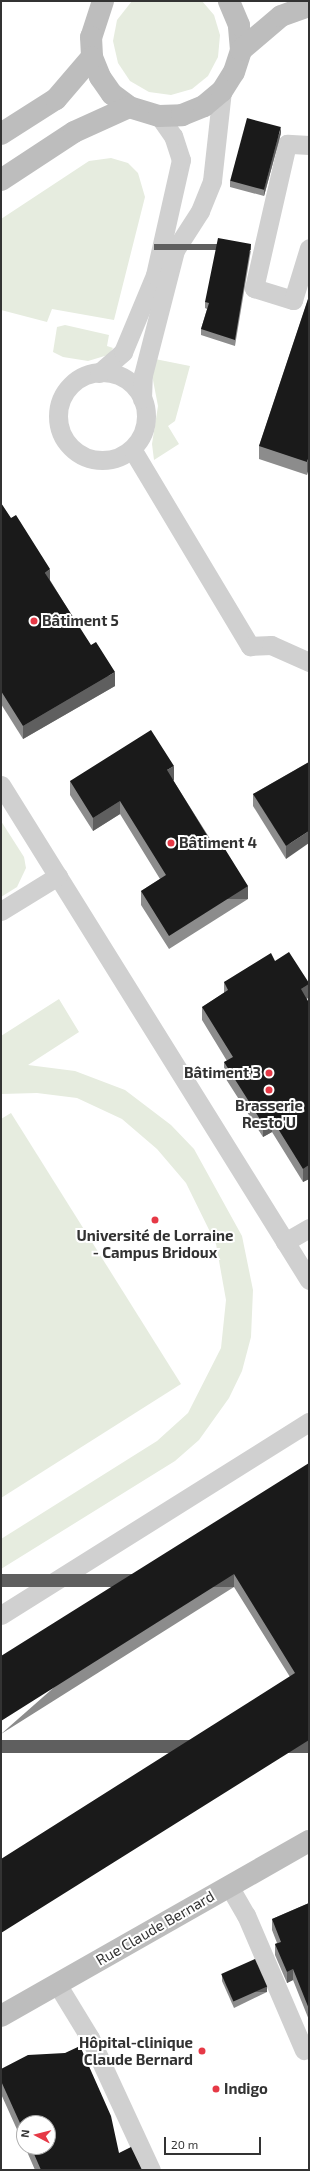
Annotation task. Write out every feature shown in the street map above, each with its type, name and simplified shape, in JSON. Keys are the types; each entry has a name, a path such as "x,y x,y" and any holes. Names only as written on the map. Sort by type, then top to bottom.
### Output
{"main road":[{"path":"103,1 91,37 92,57 100,77 112,94 129,107 159,116 190,112 204,106 222,91 234,72 241,50 239,25 230,1"},
{"path":"241,50 281,16 309,6"},
{"path":"1,134 56,99 92,57"},
{"path":"1,180 74,132 129,107"},
{"name":"Rue Claude Bernard","path":"1,2016 309,1841"}],"lane":[{"path":"159,116 173,136 181,160 160,252 145,303 124,352 99,373 75,382 65,392 58,419 61,433 69,445 92,460 120,457 132,449 145,425 142,399 143,375 175,250 200,211 212,181 222,91"},
{"path":"308,255 293,300 254,288 286,144 309,145"},
{"path":"99,373 124,378 142,399"},
{"path":"132,449 250,646 271,645 309,662"},
{"path":"1,785 309,1280"},
{"path":"1,911 58,876"},
{"path":"285,1242 309,1228"},
{"path":"1,1615 309,1422"},
{"path":"229,1886 246,1915 304,2050"},
{"path":"57,1984 90,2038 151,2170"}],"shaded area":[{"path":"132,1 202,1 214,15 220,35 218,57 208,76 192,89 171,95 149,92 130,81 118,63 113,41 117,20"},
{"path":"111,158 128,163 138,173 145,197 114,320 52,309 47,322 1,310 1,219 89,161"},
{"path":"65,325 109,335 107,346 113,348 108,355 88,361 63,357 53,352 57,327"},
{"path":"155,359 190,366 175,421 168,426 179,444 154,460 152,444 158,406 152,375"},
{"path":"1,821 24,857 26,868 17,887 1,897"},
{"path":"59,999 79,1032 28,1065 75,1071 125,1090 171,1125 194,1149 242,1236 253,1290 251,1337 242,1371 229,1398 199,1440 175,1461 1,1569 1,1539 157,1441 188,1413 221,1348 226,1300 216,1244 186,1183 157,1149 122,1119 77,1098 37,1093 1,1094 1,1036"},
{"path":"11,1113 181,1384 1,1498 1,1119"}],"building":[{"path":"247,118 281,127 264,190 230,181"},
{"path":"218,238 251,244 235,340 201,329 209,303 205,302"},
{"path":"309,296 309,456 307,462 259,446"},
{"name":"Bâtiment 5","path":"1,503 11,518 16,515 50,569 45,573 91,645 96,642 115,672 23,726 1,691"},
{"name":"Bâtiment 4","path":"151,730 174,766 167,770 213,845 220,841 248,886 169,936 141,891 166,875 120,801 93,818 70,781"},
{"path":"309,762 309,831 286,846 253,794"},
{"name":"Bâtiment 3","path":"289,952 309,983 301,989 309,1003 309,1165 303,1169 272,1119 263,1124 224,1062 233,1057 202,1007 228,990 224,982 271,953 275,961"},
{"path":"309,1463 309,1740 1,1933 1,1859 295,1673 234,1574 1,1721 1,1656"},
{"path":"309,1903 309,2009 293,1969 287,1972 275,1944 281,1942 272,1919"},
{"path":"255,1959 267,1986 233,2001 221,1974"},
{"path":"80,2046 111,2116 119,2153 131,2147 142,2170 41,2170 34,2155 56,2155 56,2115 16,2115 1,2081 1,2069 28,2055 65,2053"}],"place":[{"name":"Bâtiment 5","path":"34,621"},
{"name":"Bâtiment 4","path":"171,843"},
{"name":"Bâtiment 3","path":"269,1073"},
{"name":"Brasserie Resto'U","path":"269,1090"},
{"name":"Université de Lorraine - Campus Bridoux","path":"155,1220"},
{"name":"Hôpital-clinique Claude Bernard","path":"202,2051"},
{"name":"Indigo","path":"216,2089"}]}
